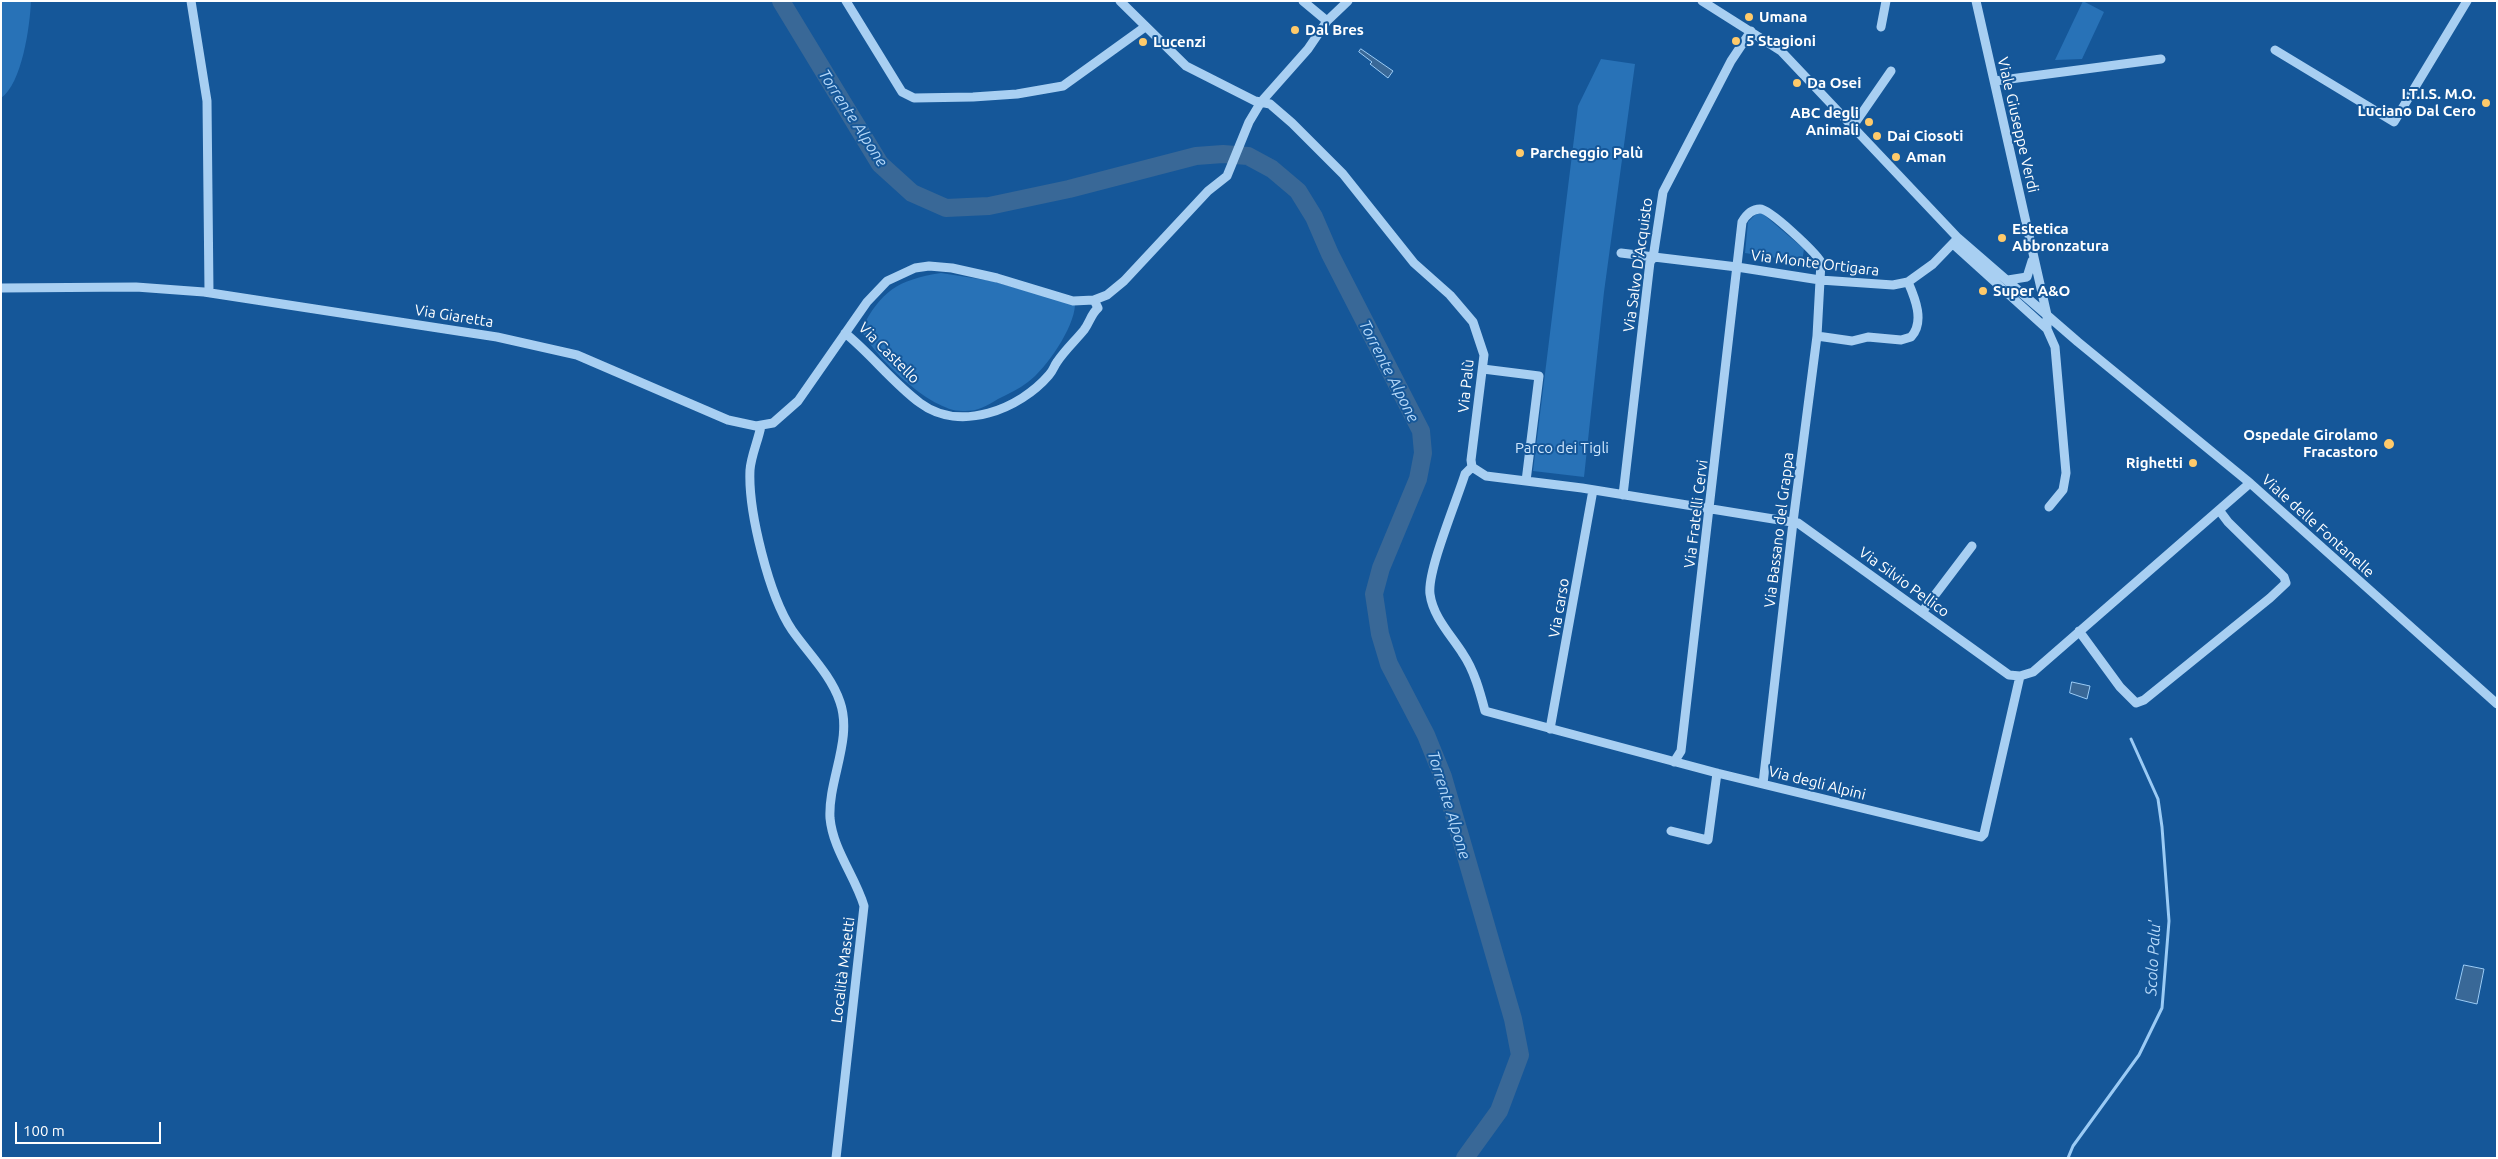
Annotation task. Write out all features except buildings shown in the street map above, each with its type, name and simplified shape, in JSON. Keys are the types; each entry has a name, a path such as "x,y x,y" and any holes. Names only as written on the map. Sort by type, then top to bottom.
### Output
{"street":[{"path":"191,1 207,102 210,292"},
{"path":"846,1 902,92 914,98 1017,94 1063,86 1145,28"},
{"name":"Via Palù","path":"1120,1 1145,28 1186,66 1261,102 1270,104 1312,142 1343,174 1414,263 1462,308 1473,322 1484,355 1471,460 1472,467 1466,474 1436,563 1430,583 1430,595 1435,609 1464,655 1485,710"},
{"path":"1302,1 1327,22"},
{"name":"Via Castello","path":"1094,300 1098,308 1092,313 1085,328 1057,361 1050,374 1028,394 1006,407 977,416 958,417 937,412 920,404 845,333 867,302 887,281 915,268 930,266 952,268 997,278 1073,301 1094,300 1107,295 1124,281 1203,196 1227,176 1246,130 1261,102 1308,49 1327,22 1348,1"},
{"path":"1702,1 1781,51 1853,126 1956,242 2047,329 2055,347 2067,456 2063,490 2049,507"},
{"path":"1708,1 1717,11"},
{"path":"1881,26 1886,1"},
{"name":"Viale Giuseppe Verdi","path":"1976,1 2047,315 2047,329"},
{"path":"2275,50 2394,122 2468,1"},
{"name":"Via Salvo D'Acquisto","path":"1623,495 1650,262 1653,258 1663,192 1732,61 1751,31"},
{"path":"1995,81 2161,59"},
{"path":"1853,126 1891,71"},
{"name":"Via Bassano del Grappa","path":"1753,210 1762,209 1770,213 1818,257 1821,262 1817,336 1793,522 1763,784"},
{"name":"Via Fratelli Cervi","path":"1674,762 1681,751 1711,508 1742,222 1753,210"},
{"path":"1817,336 1852,341 1868,337 1900,340 1911,338 1918,326 1915,299 1908,282 1933,264 1956,242"},
{"name":"Viale delle Fontanelle","path":"1956,242 2008,280 2047,315 2250,483 2497,704"},
{"name":"Via Monte Ortigara","path":"1621,253 1737,267 1820,280 1893,285 1908,282"},
{"name":"Viale Giuseppe Verdi","path":"2023,293 2031,270 2033,255"},
{"path":"2008,280 2027,277"},
{"name":"Via Giaretta","path":"1,288 136,287 210,292 497,337 577,355 728,420 761,426"},
{"path":"2014,299 2023,293"},
{"path":"761,426 780,418 798,401 845,333"},
{"path":"1483,369 1538,376 1526,481"},
{"name":"Località Masetti","path":"761,426 750,470 753,506 758,533 776,601 792,629 833,687 841,703 844,723 830,819 838,850 859,891 864,906 836,1158"},
{"name":"Via Silvio Pellico","path":"1472,467 1486,476 1594,490 1798,523 2009,675 2020,676"},
{"path":"2020,676 2033,672 2250,483"},
{"name":"Via carso","path":"1550,729 1594,490"},
{"path":"2079,631 2120,687 2136,703 2144,700 2270,598 2286,583 2284,577 2228,522 2219,510"},
{"path":"1922,612 1972,546"},
{"name":"Via degli Alpini","path":"1485,710 1674,762 1978,837 1984,834 2020,676"},
{"path":"1671,831 1708,840 1717,773"}],"green space":[{"path":"1,1 31,1 24,54 14,80 8,91 1,98"},
{"path":"2083,1 2104,12 2082,59 2055,60"},
{"name":"Parco dei Tigli","path":"1601,59 1635,64 1604,292 1584,477 1533,471 1578,106"},
{"path":"1762,213 1804,249 1802,262 1745,253 1748,222 1756,214"},
{"path":"941,273 992,281 1075,305 1070,325 1058,347 1043,368 1017,389 977,409 962,411 949,409 920,392 905,381 878,354 861,330 876,306 892,290 913,279"}],"shaded area":[{"path":"1361,49 1393,71 1388,78 1370,64 1372,62 1359,52"},
{"path":"2072,682 2090,686 2087,699 2070,693"},
{"path":"2464,965 2484,969 2477,1004 2456,999"}],"waterway":[{"name":"Torrente Alpone","path":"781,1 880,164 912,193 946,208 989,206 1069,189 1196,156 1223,154 1248,156 1272,169 1298,191 1314,217 1330,254 1421,431 1423,453 1418,479 1381,568 1374,594 1380,634 1389,664 1426,735 1443,777 1513,1019 1520,1055 1499,1111 1465,1158"},
{"name":"Scolo Palu'","path":"2068,1158 2073,1146 2139,1055 2162,1008 2169,921 2162,827 2158,799 2131,739"}],"place":[{"name":"Umana","path":"1749,17"},
{"name":"Dal Bres","path":"1295,30"},
{"name":"5 Stagioni","path":"1736,41"},
{"name":"Lucenzi","path":"1143,42"},
{"name":"Da Osei","path":"1797,83"},
{"name":"I.T.I.S. M.O. Luciano Dal Cero","path":"2486,103"},
{"name":"ABC degli Animali","path":"1869,122"},
{"name":"Dai Ciosoti","path":"1877,136"},
{"name":"Parcheggio Palù","path":"1520,153"},
{"name":"Aman","path":"1896,157"},
{"name":"Estetica Abbronzatura","path":"2002,238"},
{"name":"Super A&O","path":"1983,291"},
{"name":"Ospedale Girolamo Fracastoro","path":"2389,444"},
{"name":"Righetti","path":"2193,463"}]}
